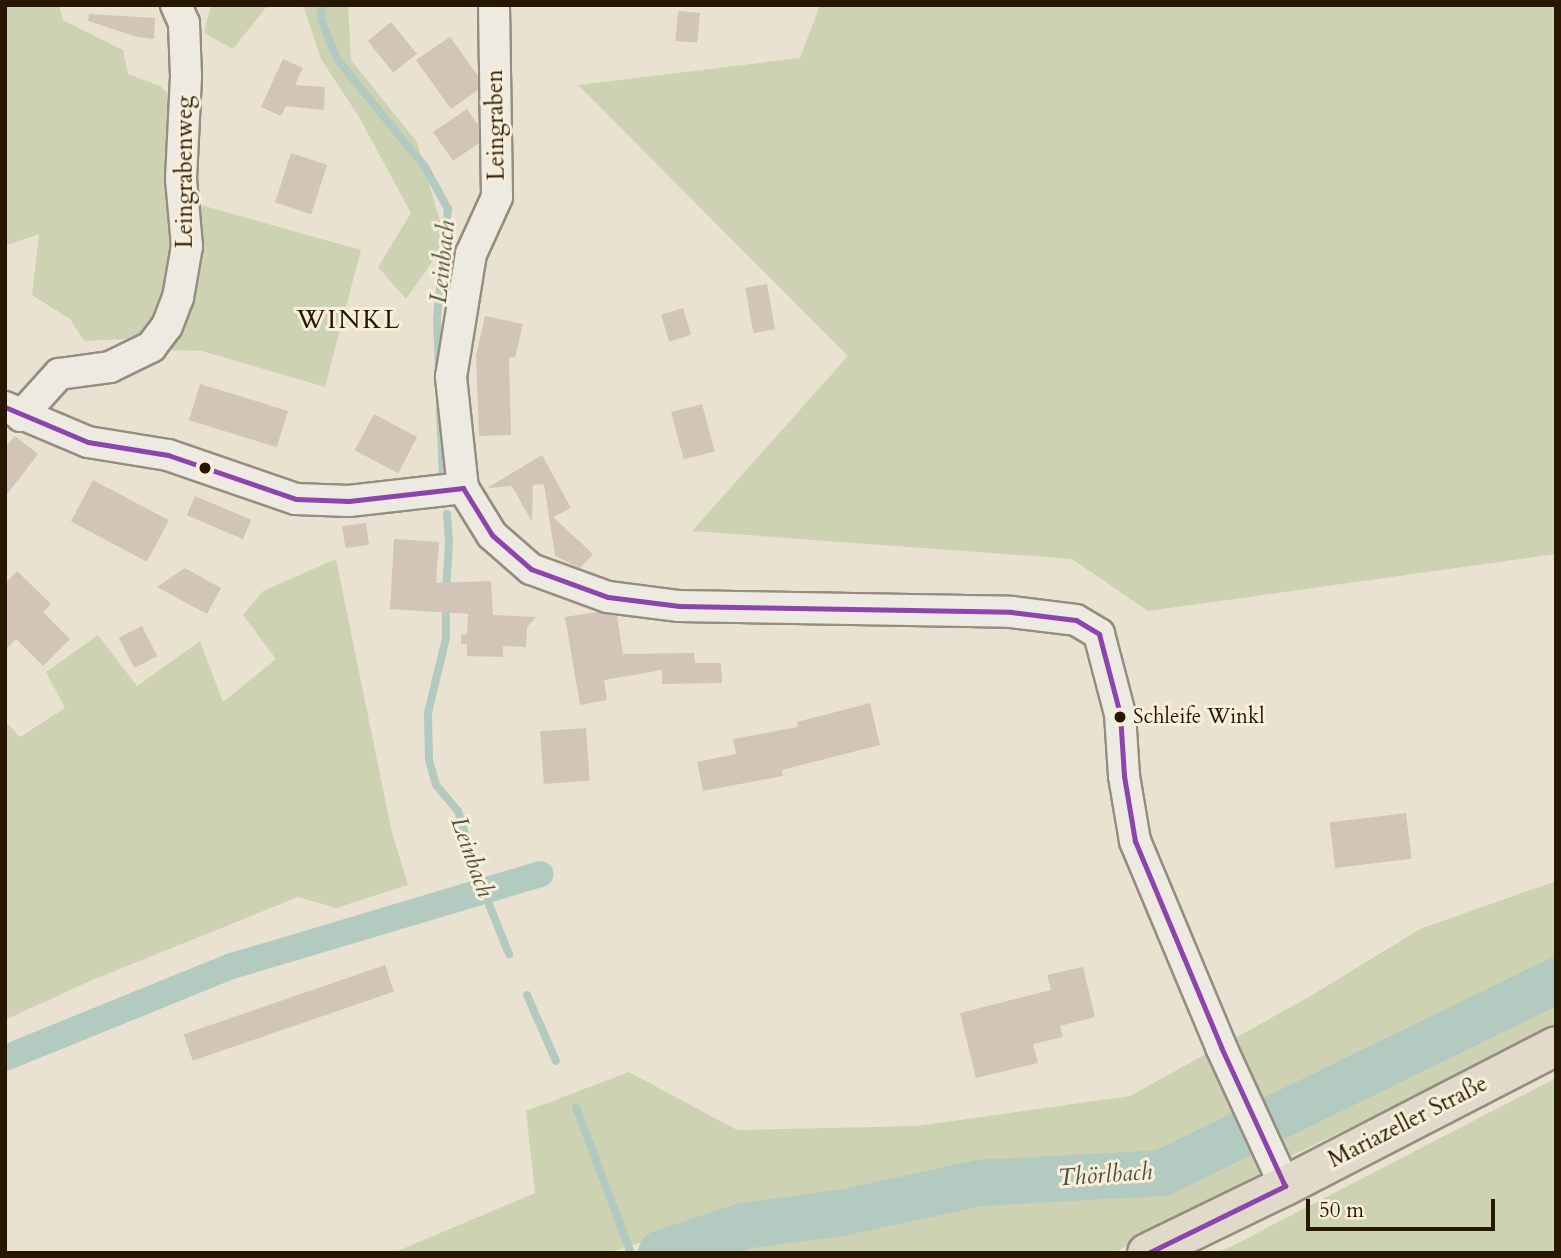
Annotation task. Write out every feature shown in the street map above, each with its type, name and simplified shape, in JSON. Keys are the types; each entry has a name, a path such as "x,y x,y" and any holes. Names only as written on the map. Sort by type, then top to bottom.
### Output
{"main road":[{"name":"Mariazeller Straße","path":"1147,1253 1282,1180 1556,1046"}],"street":[{"name":"Leingrabenweg","path":"13,411 59,374 110,367 151,347 167,326 178,298 187,246 181,179 186,76 184,23 176,5"},
{"name":"Leingraben","path":"463,488 451,377 471,254 497,197 494,5"},
{"path":"13,411 88,442 168,455 296,499 349,501 463,488 492,535 531,569 608,597 679,606 1011,612 1076,620 1099,634 1120,714 1124,776 1135,841 1221,1047 1282,1180"}],"green space":[{"path":"5,5 59,5 63,20 123,50 128,74 160,86 174,99 178,255 148,338 84,341 70,319 32,295 39,234 5,246"},
{"path":"211,5 268,5 233,49 204,33"},
{"path":"303,5 348,5 351,60 417,142 446,242 406,299 378,267 411,213 359,117 321,59"},
{"path":"820,5 1556,5 1556,554 1148,611 1072,559 692,531 848,356 578,85 800,58"},
{"path":"194,203 361,250 325,387 202,351 167,350"},
{"path":"336,559 392,833 408,885 336,908 298,897 90,981 5,1020 5,721 20,737 65,708 46,672 98,635 137,686 200,641 223,702 276,659 243,615 263,591"},
{"path":"1556,881 1556,961 1151,1161 969,1163 735,1213 607,1253 393,1253 535,1193 526,1111 629,1072 737,1130 917,1126 1130,1096 1307,998 1420,929"},
{"path":"1556,996 1556,1029 1299,1152 1114,1253 727,1253 915,1206 1166,1181"},
{"path":"1556,1078 1556,1253 1216,1253 1236,1244"}],"building":[{"path":"678,11 700,13 697,43 675,41"},
{"path":"89,14 155,18 154,39 137,37 88,21"},
{"path":"391,22 417,54 393,73 368,41"},
{"path":"450,37 478,76 478,90 451,109 416,60"},
{"path":"283,59 303,68 295,85 325,87 324,110 286,106 281,116 261,107"},
{"path":"467,109 478,125 479,143 453,161 433,132"},
{"path":"291,153 327,165 311,214 275,202"},
{"path":"767,284 775,329 753,333 745,288"},
{"path":"683,308 691,335 669,342 661,315"},
{"path":"485,316 523,324 515,358 509,357 511,435 479,436 476,355"},
{"path":"200,384 288,411 277,447 189,420"},
{"path":"702,404 715,451 684,460 671,412"},
{"path":"374,414 417,437 398,473 355,450"},
{"path":"15,436 38,454 5,497 5,448"},
{"path":"542,455 571,508 553,517 593,554 580,568 555,556 544,484 533,485 532,522 512,486 487,488"},
{"path":"93,480 169,520 147,562 71,521"},
{"path":"195,496 251,520 243,539 187,515"},
{"path":"366,523 369,545 345,548 342,526"},
{"path":"394,539 439,542 436,583 491,581 493,615 536,617 527,627 526,647 503,646 503,657 467,656 467,644 461,644 461,635 467,634 468,614 390,609"},
{"path":"185,568 221,588 207,614 157,587"},
{"path":"17,571 51,604 43,612 70,639 43,666 16,639 5,650 5,584"},
{"path":"597,612 617,616 623,654 694,653 695,663 721,663 722,683 662,684 662,670 604,680 607,700 580,705 565,617"},
{"path":"142,626 157,656 134,668 119,638"},
{"path":"870,703 880,745 782,770 783,776 703,791 697,762 736,754 733,739 798,727 797,722"},
{"path":"586,728 590,781 544,784 540,731"},
{"path":"1406,813 1412,859 1335,868 1330,822"},
{"path":"385,965 394,991 193,1061 184,1034"},
{"path":"1083,967 1095,1017 1060,1026 1063,1037 1033,1044 1038,1063 976,1078 960,1013 1051,990 1047,975"}],"waterway":[{"name":"Leinbach","path":"322,5 321,19 337,59 425,167 448,209 437,318 439,371"},
{"name":"Leinbach","path":"440,408 443,476"},
{"name":"Leinbach","path":"446,592 449,543 447,514"},
{"name":"Leinbach","path":"446,605 446,638 428,713 429,760 436,785 458,811 480,882 509,954"},
{"path":"5,1058 232,966 541,874"},
{"name":"Thörlbach","path":"661,1253 743,1226 841,1213 979,1183 1162,1173 1556,981"},
{"name":"Leinbach","path":"527,995 556,1061"},
{"name":"Leinbach","path":"576,1107 631,1253"}],"transit line":[{"path":"5,407 88,442 168,455 296,499 349,501 463,488 492,535 531,569 608,597 679,606 1011,612 1076,620 1099,634 1120,714 1124,776 1135,841 1221,1047 1285,1186"},
{"path":"1148,1253 1285,1186"}],"place":[{"name":"Schleife Winkl","path":"1120,717"}],"district":[{"name":"WINKL","path":"349,320"}]}
